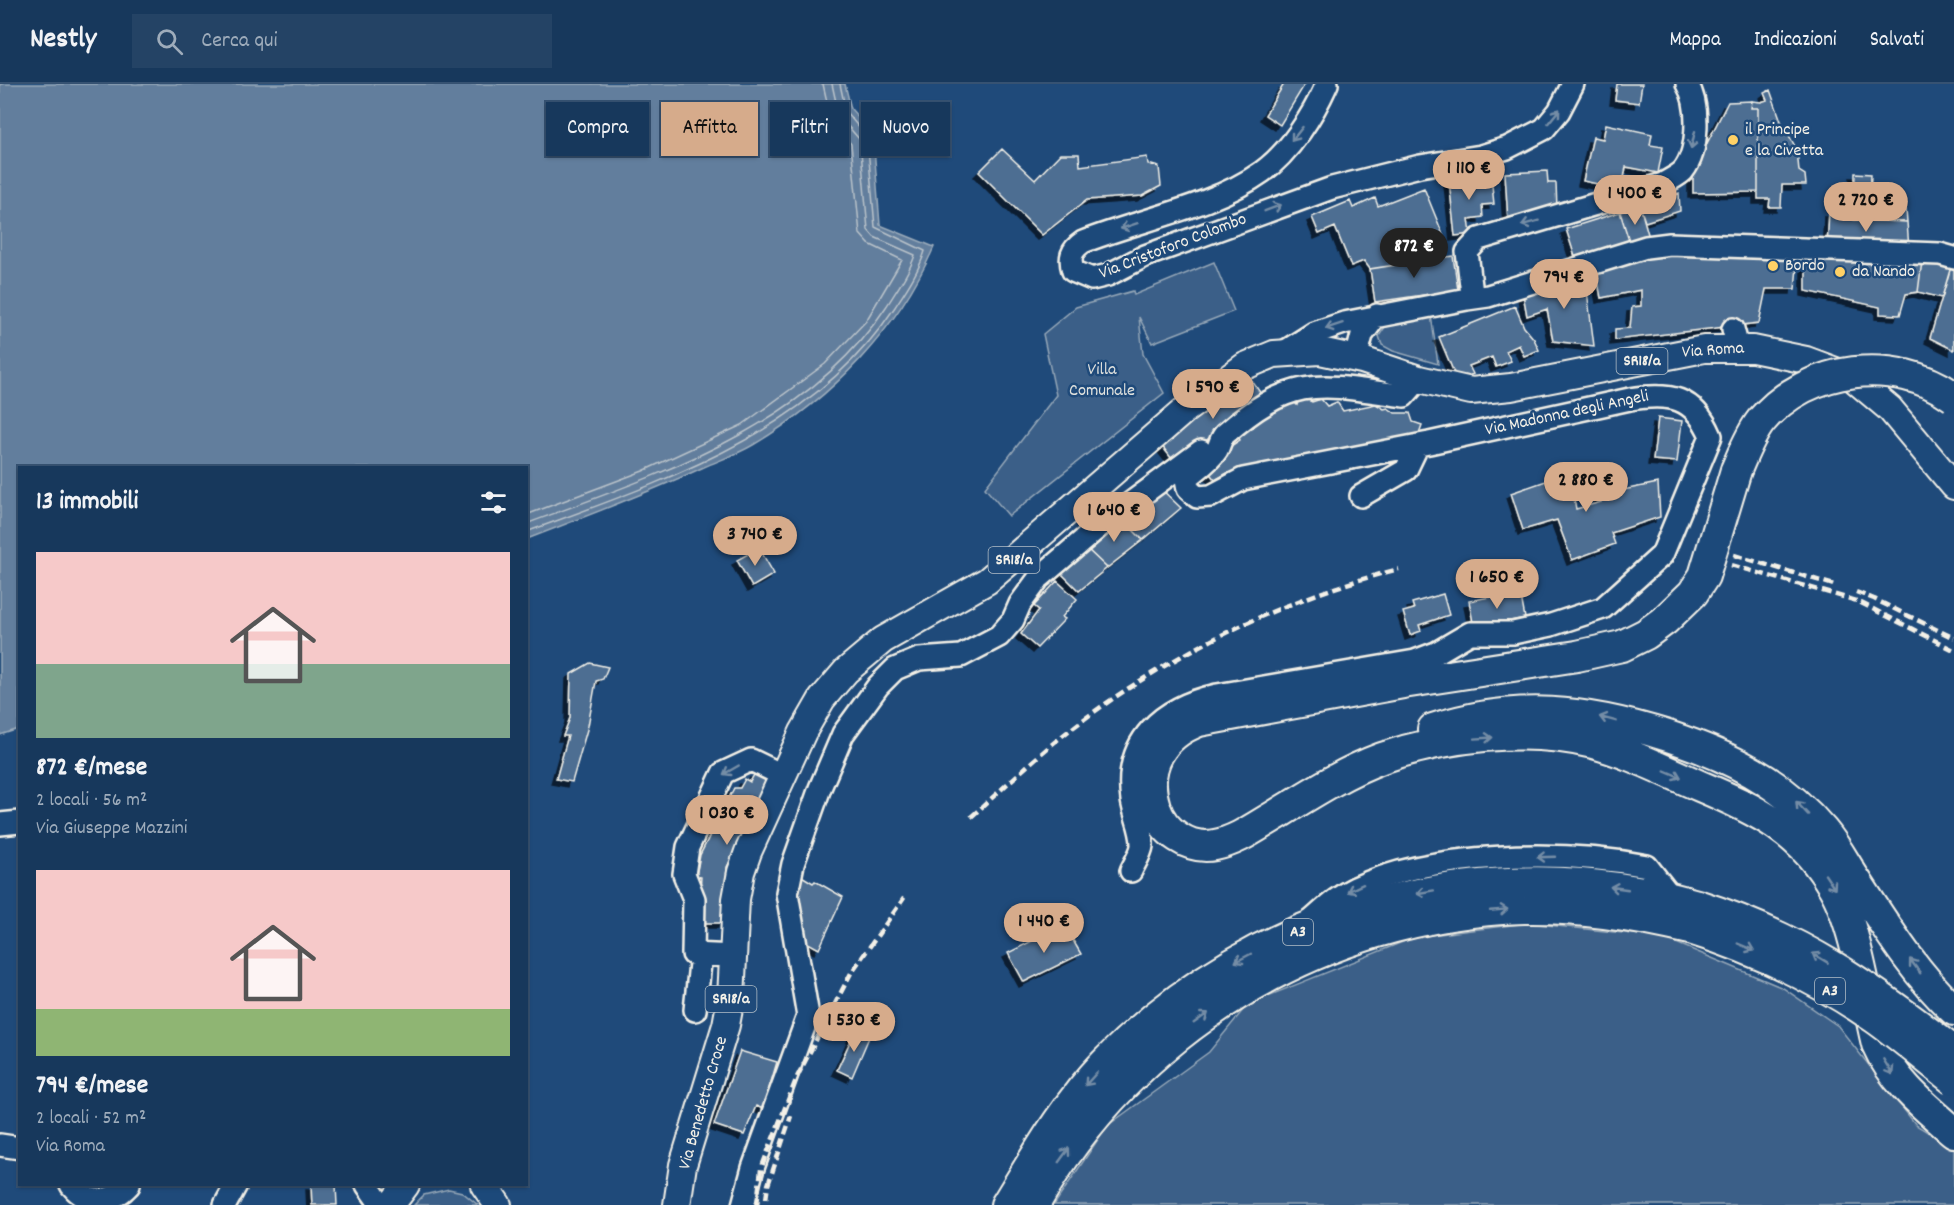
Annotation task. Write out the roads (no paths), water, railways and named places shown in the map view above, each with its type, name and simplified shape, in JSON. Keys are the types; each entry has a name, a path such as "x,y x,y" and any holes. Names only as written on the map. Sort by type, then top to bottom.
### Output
{"highway":[{"path":"1954,397 1940,387 1910,374 1851,372 1819,379 1796,391 1760,422 1736,470 1704,576 1686,600 1646,634 1622,645 1577,656 1214,716 1180,727 1167,740 1150,774 1150,794 1156,812 1166,829 1178,838 1204,846 1228,842 1246,833 1329,783 1371,762 1405,751 1468,739 1548,736 1592,743 1627,754 1755,810 1797,840 1833,886 1846,918 1877,1044 1884,1062 1907,1089 1954,1132"},
{"path":"1329,783 1362,754 1382,746 1474,717 1516,711 1593,715 1713,750 1760,775 1792,797 1816,824 1921,974 1954,1010"},
{"name":"A3","path":"1006,1205 1054,1126 1106,1063 1164,1010 1198,986 1254,952 1298,932 1389,899 1469,886 1510,882 1589,884 1686,911 1749,922 1800,946 1880,995 1954,1052"},
{"name":"A3","path":"1034,1205 1061,1159 1100,1110 1151,1058 1182,1032 1243,989 1321,951 1403,924 1442,916 1524,908 1686,911 1733,942 1775,960 1876,1019 1954,1080"}],"main road":[{"name":"Via Roma","path":"1284,352 1320,351 1471,391 1511,387 1704,349 1736,338 1852,377 1890,409 1954,486"},
{"name":"SR18/a","path":"780,784 822,699 861,657 883,640 987,581 1185,410 1226,378 1256,360 1284,352"},
{"name":"Via Benedetto Croce","path":"677,1205 683,1165 726,1025 734,956 736,899 741,872 780,784"},
{"path":"391,1205 405,1186"},
{"path":"485,1186 498,1205"}],"street":[{"name":"Via Cristoforo Colombo","path":"1327,84 1302,127 1280,156 1263,172 1227,191 1083,242 1076,246 1071,256 1073,271 1092,279 1108,275 1145,256 1332,188 1420,166 1481,156 1507,148 1544,129 1559,111 1574,84"},
{"path":"1467,299 1472,294 1467,252 1479,239 1652,190 1682,171 1691,149 1697,120 1695,102 1687,84"},
{"path":"1284,352 1323,330 1377,315 1488,296 1646,247 1670,244 1940,254 1954,258"},
{"path":"1356,359 1362,335 1377,315"},
{"name":"Via Madonna degli Angeli","path":"743,1205 753,1168 808,1016 787,893 793,864 820,788 843,734 878,686 895,669 919,659 961,656 999,636 1013,620 1020,604 1039,578 1061,558 1168,473 1264,404 1285,392 1310,386 1404,396 1419,379"},
{"name":"Via Madonna degli Angeli","path":"1131,871 1142,846 1132,801 1131,769 1143,739 1155,723 1173,710 1195,700 1415,661 1436,653 1470,633 1513,633 1551,625 1603,608 1662,555 1711,436 1704,418 1695,408 1672,397 1658,395 1243,479 1211,496 1197,497 1188,489 1186,479 1216,451 1222,436"},
{"path":"1361,496 1406,470 1418,445"},
{"path":"734,956 693,954 694,899 684,874 688,848 723,773 751,760 780,784"},
{"path":"0,824 18,822"},
{"path":"695,1010 701,954"},
{"path":"0,1145 18,1148"},
{"path":"80,1196 103,1201 113,1198 128,1186"},
{"path":"128,1205 129,1186"},
{"path":"225,1205 235,1186"},
{"path":"369,1186 381,1205"}],"water":[{"path":"0,84 845,84 851,109 861,120 861,156 875,156 880,225 934,247 919,278 881,334 835,384 809,406 753,445 735,454 638,496 528,539 528,466 18,466 18,729 0,735"}],"railway":[{"path":"1734,555 1834,585"},
{"path":"1731,565 1857,601 1954,650"},
{"path":"971,817 1056,741 1094,712 1176,660 1218,637 1307,598 1399,569"},
{"path":"1856,592 1954,638"},
{"path":"757,1205 761,1169 797,1077 851,973 904,898"},
{"path":"766,1199 768,1185 791,1116"}],"place":[{"name":"il Principe e la Civetta","path":"1733,140"},
{"name":"Bordo","path":"1773,266"},
{"name":"da Nando","path":"1840,272"}],"park label":[{"name":"Villa Comunale","path":"1102,380"}]}
